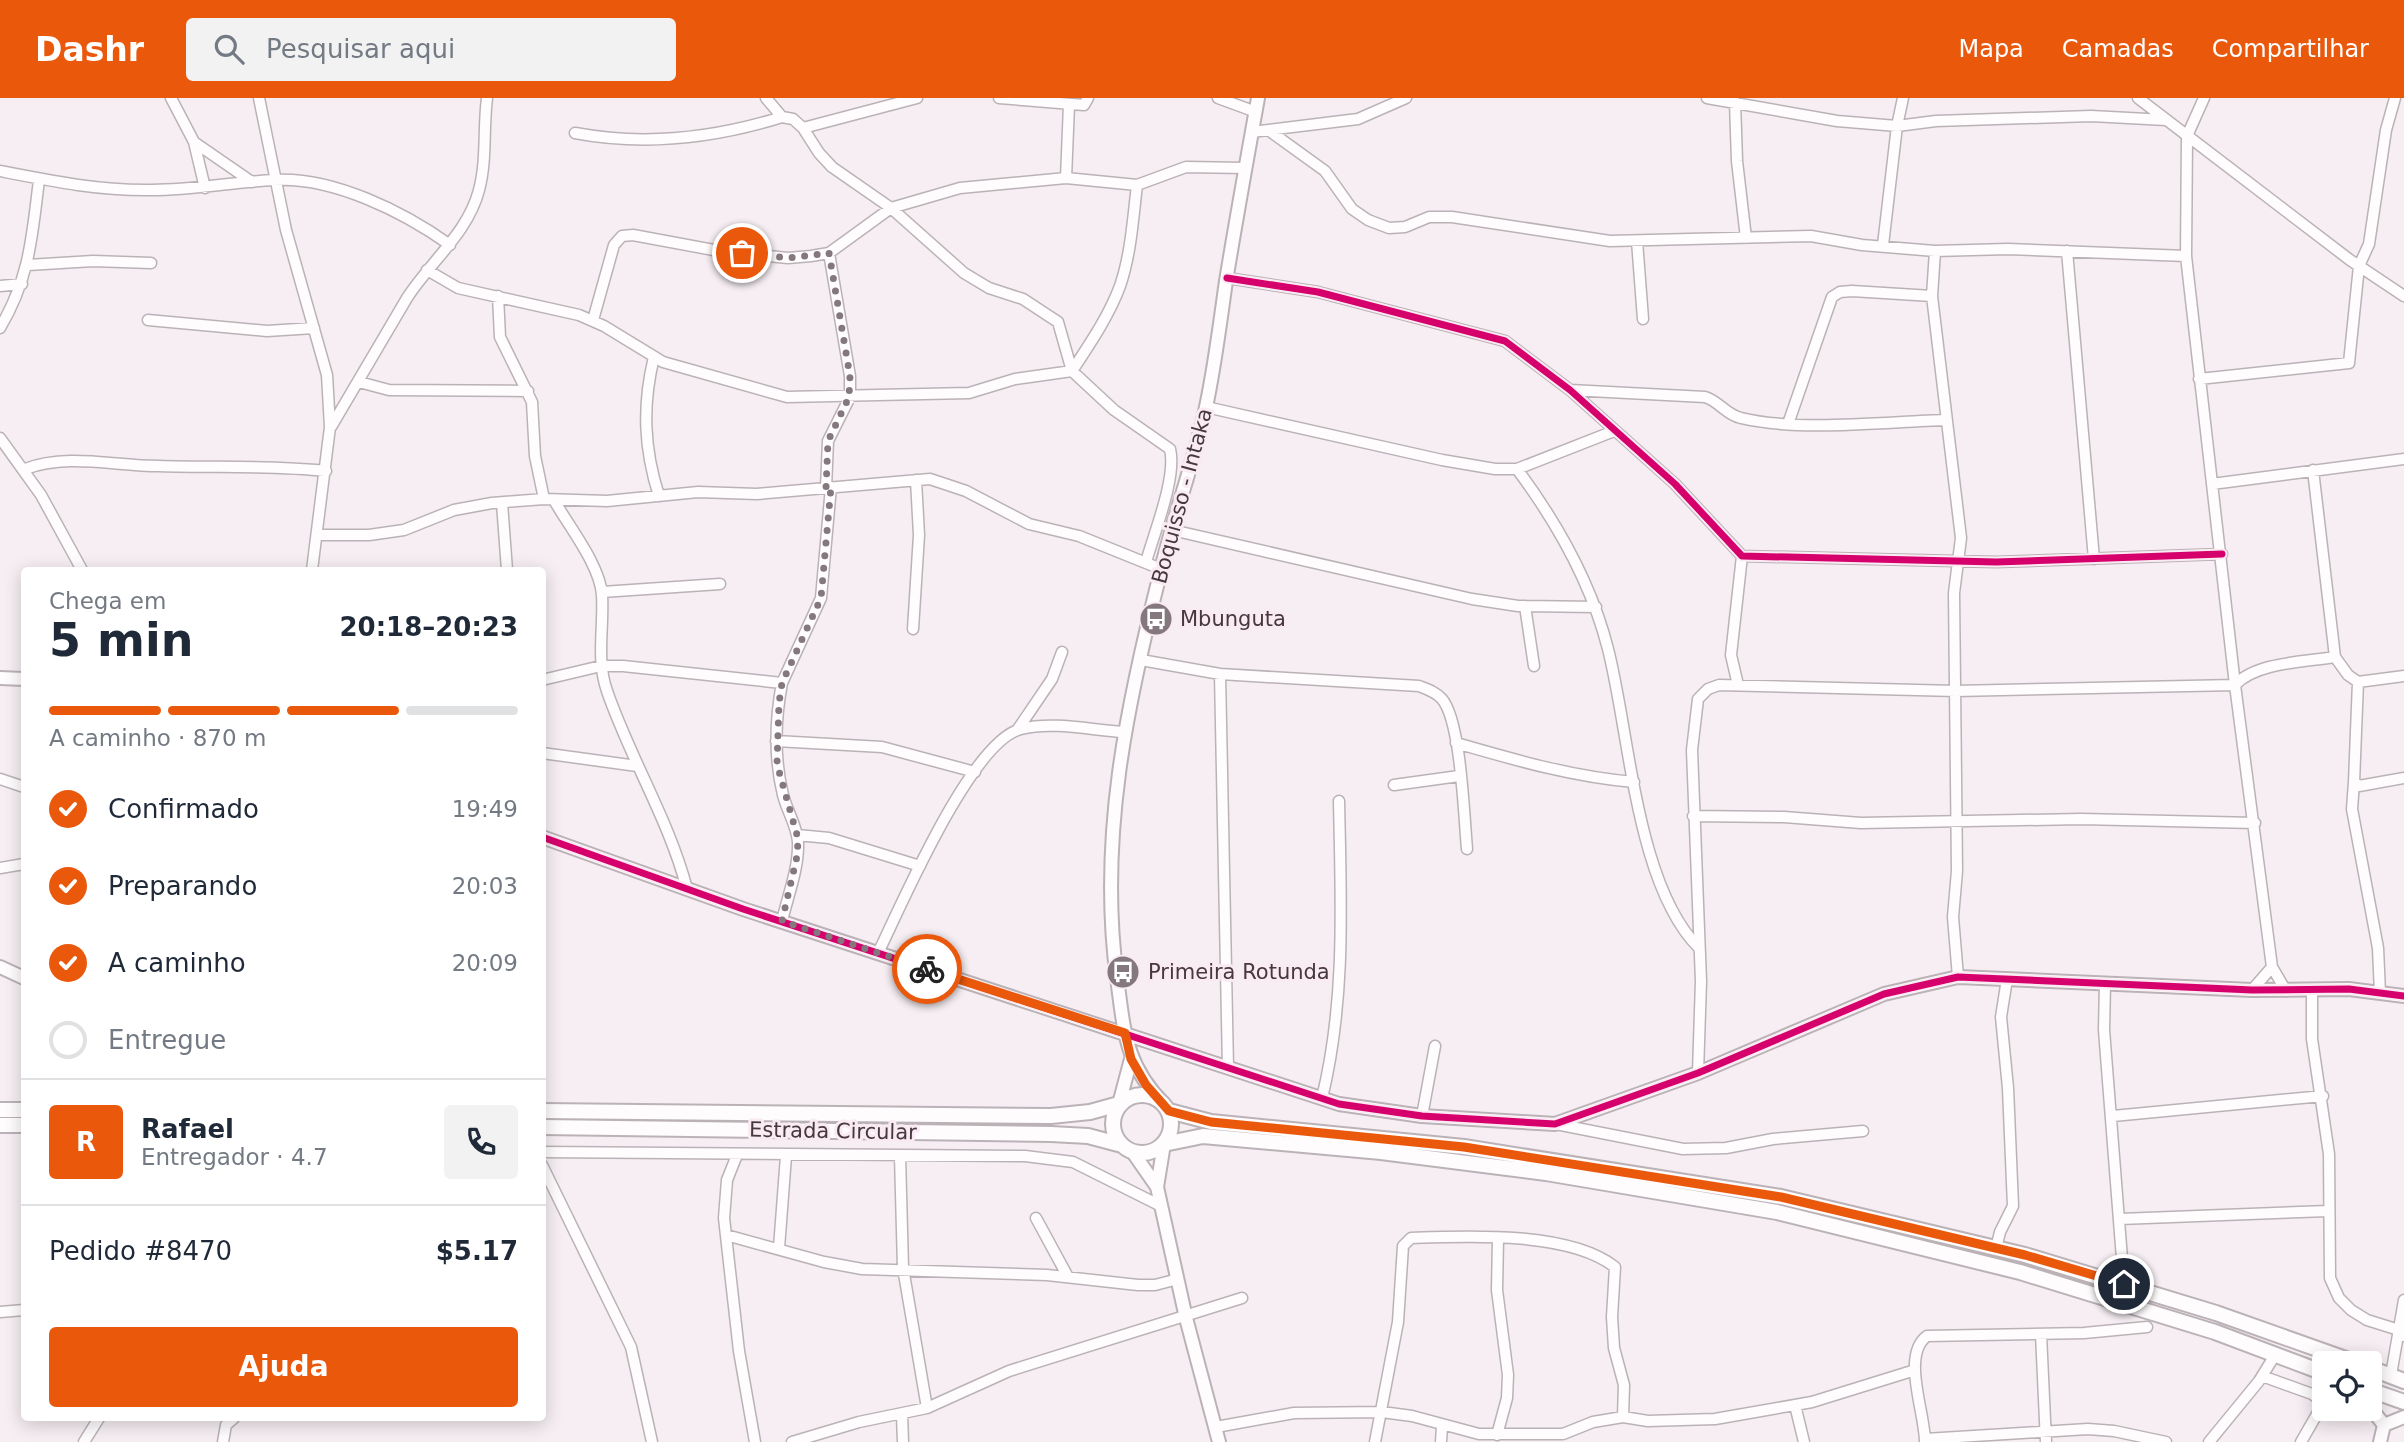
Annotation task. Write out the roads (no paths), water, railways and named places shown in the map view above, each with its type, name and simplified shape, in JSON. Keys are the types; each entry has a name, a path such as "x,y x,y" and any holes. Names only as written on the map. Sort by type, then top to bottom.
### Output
{"main road":[{"path":"2312,1369 2215,1332 2020,1272 1777,1212 1546,1173 1381,1152 1203,1136 1164,1144 1149,1152 1127,1148 1113,1129 1119,1104 1137,1095 1156,1098 1166,1107 1211,1122 1464,1147 1781,1197 1996,1248 2124,1284 2216,1312 2324,1351"},
{"name":"Estrada Circular","path":"546,1111 1052,1116 1090,1112 1119,1104"},
{"path":"1164,1144 1171,1132 1166,1107"},
{"path":"0,1110 21,1110"},
{"path":"0,1125 21,1125"},
{"name":"Estrada Circular","path":"546,1127 1051,1134 1088,1136 1127,1148"},
{"path":"2382,1394 2404,1402"}],"street":[{"path":"171,98 194,142 205,188"},
{"path":"259,98 275,180 327,375 330,427 327,471 312,567"},
{"path":"330,427 401,308 427,270 450,245 478,193 484,166 488,98"},
{"path":"766,98 782,117"},
{"path":"803,128 916,98"},
{"path":"999,98 1069,105 1084,105 1088,98"},
{"path":"1218,98 1256,112"},
{"name":"Boquisso - Intaka","path":"1131,1059 1114,958 1111,863 1114,796 1123,732 1161,569 1206,407 1258,98"},
{"path":"1252,132 1271,132 1358,119 1406,98"},
{"path":"1707,98 1747,101 1837,121 1896,126 1936,121 2091,116 2166,120"},
{"path":"1883,245 1896,126 1903,98"},
{"path":"2140,98 2359,266 2404,296"},
{"path":"2204,98 2187,136 2186,256 2235,685 2272,967 2286,991"},
{"path":"2199,379 2346,365 2350,360 2359,266 2369,244 2386,130 2395,98"},
{"path":"1735,102 1737,161 1746,238"},
{"path":"1066,178 1069,105"},
{"path":"575,133 635,141 757,125 782,117 793,119 832,167 891,208 964,273 989,288 1040,308 1058,322 1072,371 1114,410 1170,449 1172,456 1166,488 1146,562"},
{"path":"1271,132 1325,170 1352,209 1368,220 1389,228 1405,227 1429,217 1452,217 1610,241 1811,236 1935,251 2067,251 2186,256"},
{"path":"194,142 252,182"},
{"path":"593,320 614,245 622,236 633,235 719,251 788,258 829,253 891,208 960,188 1066,178 1137,185 1186,167 1245,167"},
{"path":"0,171 94,188 205,188 275,180 304,181 382,205 419,223 450,245"},
{"path":"0,328 22,284 28,265 30,231 39,180"},
{"path":"1072,371 1120,286 1127,259 1137,185"},
{"path":"1637,241 1643,319"},
{"path":"1935,251 1932,296 1961,538 1956,559 1953,917 1958,977"},
{"path":"2067,251 2094,559"},
{"path":"782,921 797,863 797,835 784,796 776,741 782,683 821,598 829,487 828,441 849,397 850,376 829,253"},
{"path":"28,265 93,261 151,263"},
{"path":"427,270 458,288 593,320 654,357 787,397 969,393 1015,379 1072,371"},
{"path":"1227,278 1318,292 1492,335 1527,355 1570,390 1675,484 1742,556 1996,562 2222,554"},
{"path":"0,286 22,284"},
{"path":"1788,424 1832,297 1840,292 1852,291 1932,296"},
{"path":"498,296 500,337 528,391 535,456 549,500 588,557 602,592 601,667 607,691 674,848 687,889"},
{"path":"148,320 267,331 314,328"},
{"path":"654,357 646,393 646,440 659,496"},
{"path":"359,382 400,391 528,391"},
{"path":"1570,390 1705,397 1715,400 1734,416 1788,424 1945,420"},
{"path":"1206,407 1442,460 1495,469 1517,469 1614,431"},
{"path":"0,438 25,469 80,567"},
{"path":"2212,484 2404,458"},
{"path":"25,469 68,459 117,465 274,465 327,471"},
{"path":"1517,469 1558,528 1596,607 1623,713 1634,782 1653,867 1680,923 1699,948"},
{"path":"2313,470 2335,657 2348,675 2358,682 2404,676"},
{"path":"913,629 919,535 916,480"},
{"path":"317,535 369,536 404,530 461,508 502,503 549,500 607,501 698,492 757,494 916,480 945,482 1029,524 1079,536 1161,569"},
{"path":"502,503 507,567"},
{"path":"1172,530 1409,586 1525,606 1596,607"},
{"path":"1738,685 1731,655 1742,556"},
{"path":"602,592 720,584"},
{"path":"1525,606 1534,667"},
{"path":"878,953 947,810 1000,743 1018,729 1052,679 1062,652"},
{"path":"1698,1073 1699,948 1692,750 1698,699 1708,689 1719,685 1956,691 2235,685 2249,674 2269,668 2335,657"},
{"path":"1141,660 1220,674 1419,686 1443,700 1449,710 1456,743 1467,849"},
{"path":"546,679 601,667 641,667 782,683"},
{"path":"1220,674 1228,1068"},
{"path":"0,678 21,679"},
{"path":"2358,682 2352,809 2378,948 2380,993"},
{"path":"1018,729 1036,727 1123,732"},
{"path":"776,741 882,747 975,772"},
{"path":"1456,743 1595,779 1634,782"},
{"path":"546,754 637,766"},
{"path":"1394,785 1459,776"},
{"path":"2354,782 2359,786 2404,778"},
{"path":"0,779 21,786"},
{"path":"1322,1098 1330,1067 1341,977 1339,802"},
{"path":"1693,816 1784,817 1861,823 1955,824 2081,819 2255,823"},
{"path":"797,835 830,838 920,866"},
{"path":"546,837 782,921 1322,1098 1422,1116 1555,1124 1682,1149 1726,1147 1784,1138 1863,1131"},
{"path":"0,868 21,864"},
{"path":"0,967 21,977"},
{"path":"2252,990 2272,967"},
{"path":"1555,1124 1698,1073 1884,994 1958,977 2252,990 2349,989 2404,996"},
{"path":"1996,1248 2000,1232 2013,1206 2008,1088 2001,1017 2007,979"},
{"path":"2105,984 2104,1030 2113,1116 2124,1284"},
{"path":"2312,990 2312,1039 2323,1096 2329,1154 2330,1278 2339,1298 2367,1320 2401,1333"},
{"path":"1422,1116 1435,1046"},
{"path":"1119,1104 1131,1059"},
{"path":"1131,1059 1146,1085 1166,1107"},
{"path":"2113,1116 2323,1096"},
{"path":"1164,1144 1157,1187 1186,1318 1219,1442"},
{"path":"1127,1148 1157,1187"},
{"path":"548,1152 1026,1156 1073,1162 1161,1206"},
{"path":"737,1155 724,1194 726,1235 739,1352 755,1442"},
{"path":"779,1248 786,1156"},
{"path":"900,1156 903,1268 927,1408"},
{"path":"546,1169 631,1347 652,1442"},
{"path":"2120,1219 2328,1211"},
{"path":"1036,1218 1068,1277"},
{"path":"726,1235 862,1269 903,1268 1068,1277 1138,1285 1155,1285 1178,1279"},
{"path":"1375,1442 1398,1322 1403,1246 1407,1240 1458,1237 1567,1247 1597,1256 1615,1267 1612,1317 1614,1348 1624,1385 1623,1417"},
{"path":"1497,1435 1507,1398 1508,1375 1497,1290 1499,1239"},
{"path":"792,1442 859,1422 927,1408 1009,1371 1186,1318 1242,1298"},
{"path":"2397,1378 2404,1300"},
{"path":"0,1312 21,1310"},
{"path":"2147,1327 2040,1334 1927,1336 1916,1349 1912,1371 1924,1412 1925,1441 2045,1430 2114,1430 2160,1441"},
{"path":"2040,1334 2046,1442"},
{"path":"2209,1442 2262,1376 2275,1355"},
{"path":"1216,1427 1294,1413 1382,1412 1497,1435 1563,1434 1593,1422 1623,1417 1648,1420 1715,1419 1795,1405 1912,1371"},
{"path":"2262,1376 2303,1390 2324,1402 2301,1442"},
{"path":"1795,1405 1804,1442"},
{"path":"902,1415 903,1442"},
{"path":"2384,1425 2404,1417"},
{"path":"84,1442 97,1421"},
{"path":"223,1442 226,1425 231,1421"},
{"path":"2381,1421 2384,1425"},
{"path":"2380,1442 2384,1425"},
{"path":"1441,1442 1442,1426"},
{"path":"1563,1434 1574,1442"}],"place":[{"name":"Mbunguta","path":"1156,619"},
{"name":"Primeira Rotunda","path":"1123,972"}]}
